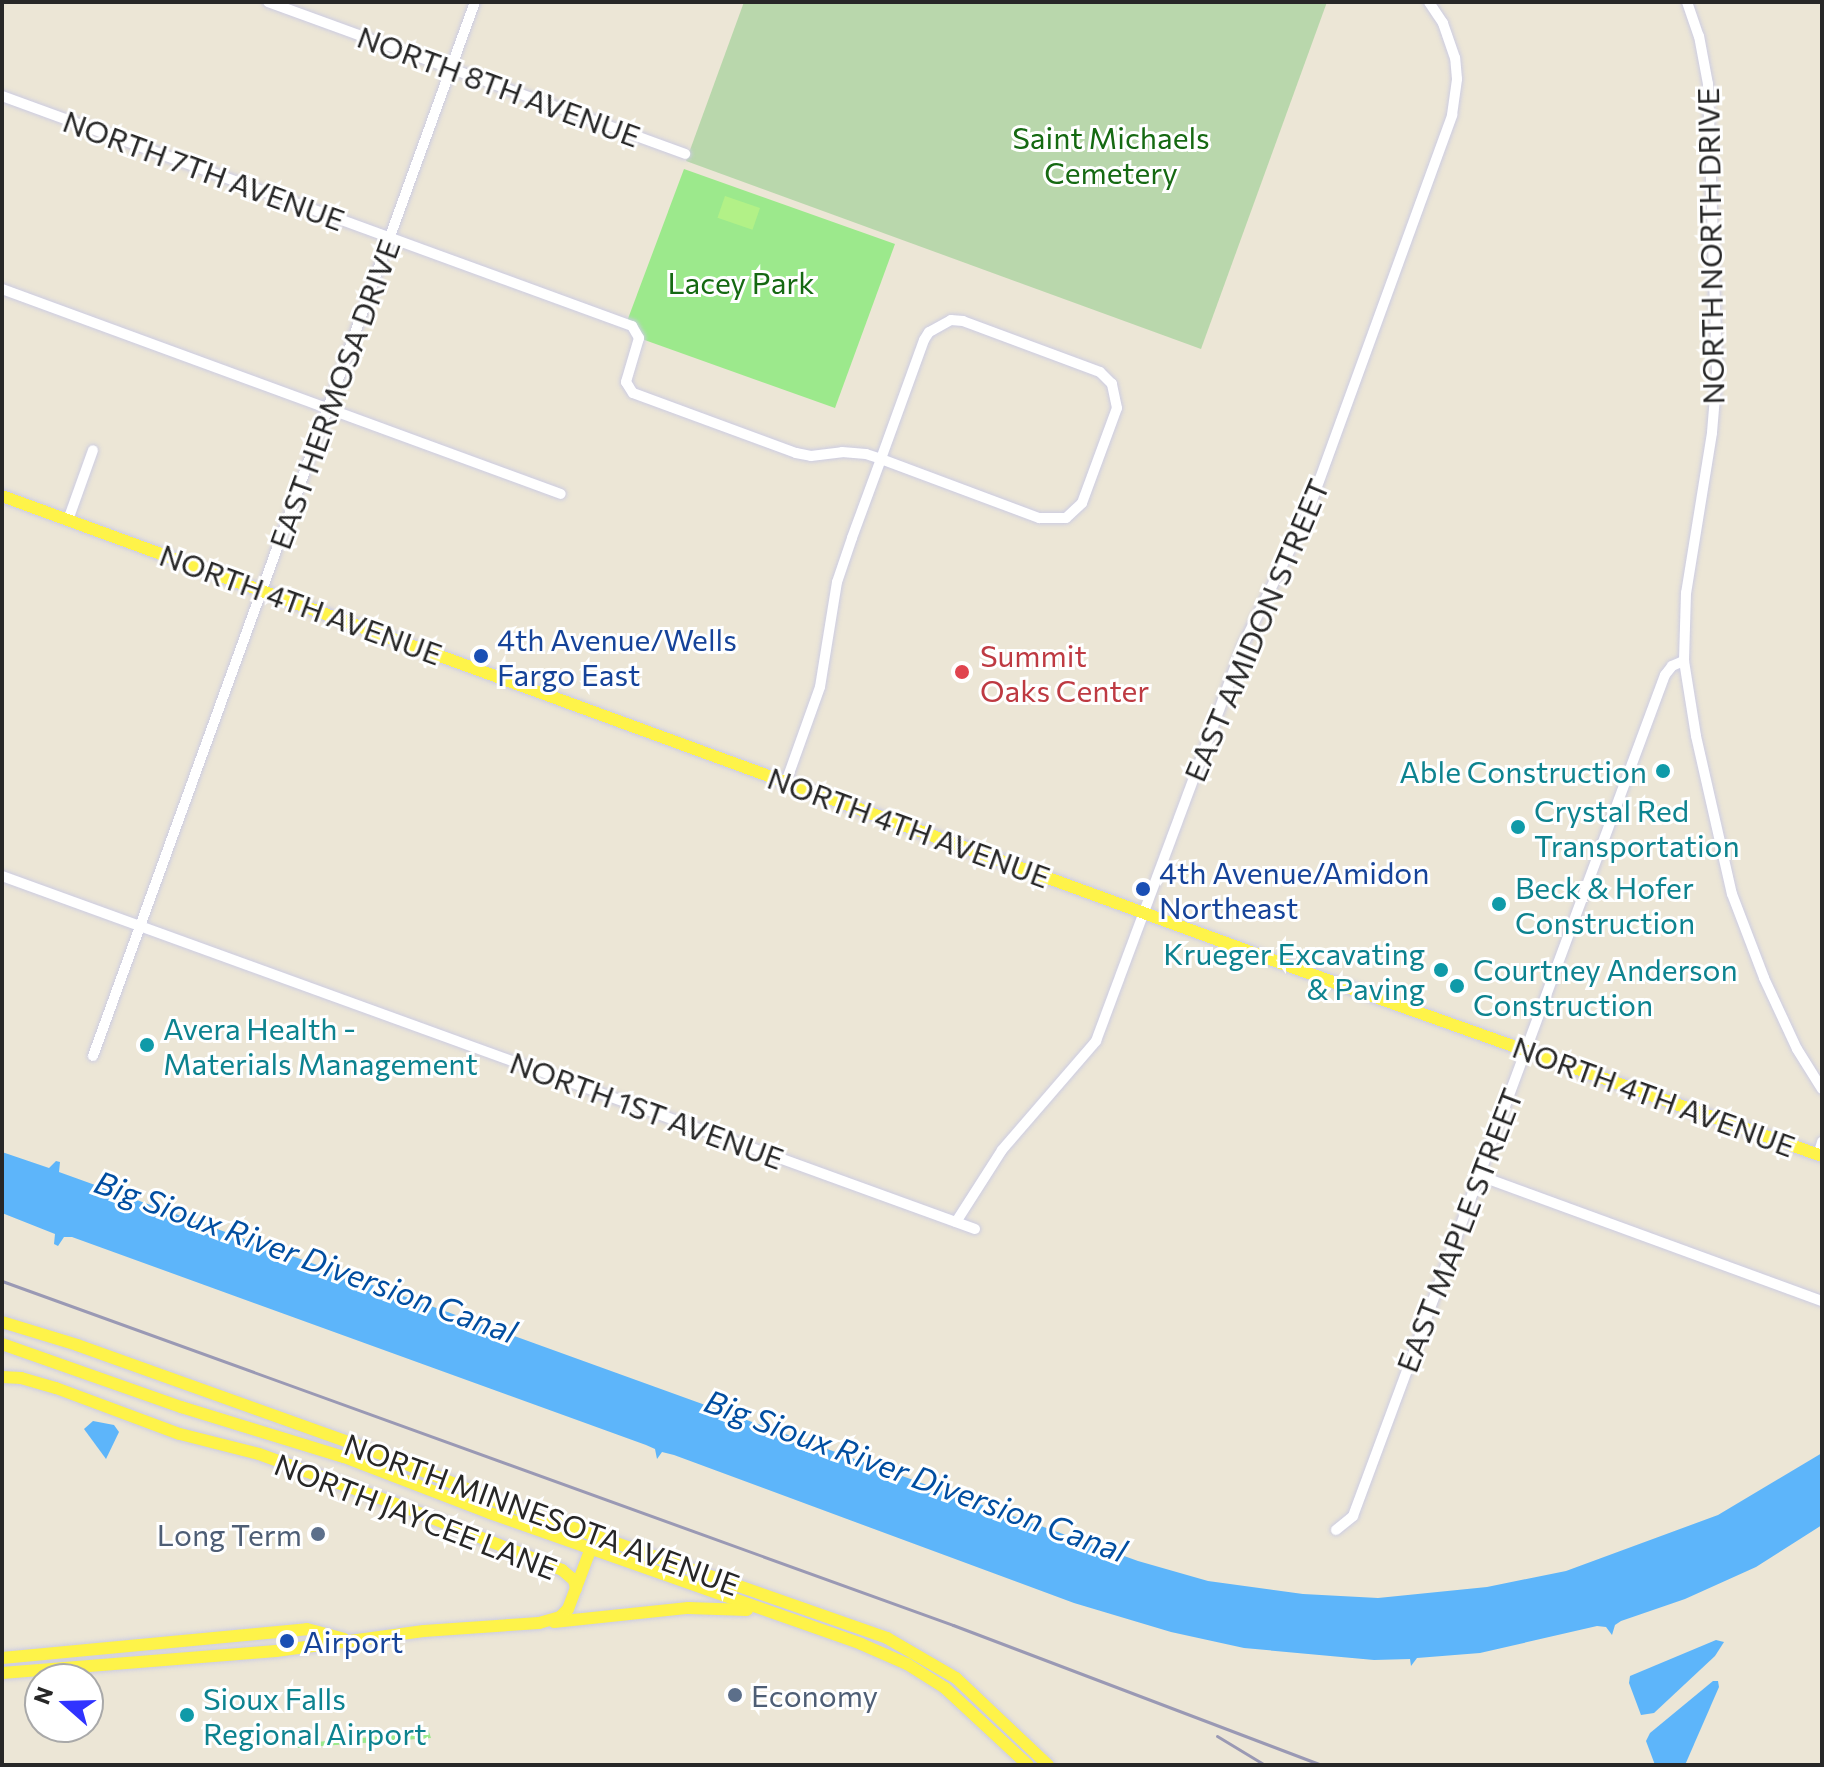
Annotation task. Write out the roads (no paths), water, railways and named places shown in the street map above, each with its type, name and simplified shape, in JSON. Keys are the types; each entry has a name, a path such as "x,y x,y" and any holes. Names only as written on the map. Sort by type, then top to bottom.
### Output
{"main road":[{"name":"NORTH 4TH AVENUE","path":"2,496 1144,913 1821,1151"},
{"name":"NORTH MINNESOTA AVENUE","path":"2,1322 291,1421 596,1536 868,1630 908,1648 973,1691 1048,1765"},
{"name":"NORTH MINNESOTA AVENUE","path":"2,1344 181,1407 333,1453 591,1550 886,1654 928,1677 962,1701 1028,1765"},
{"name":"NORTH JAYCEE LANE","path":"2,1377 21,1378 56,1388 180,1434 250,1451 383,1499 562,1570 574,1580 576,1589 566,1612 539,1623 276,1651 2,1673"},
{"path":"576,1589 596,1536"},
{"path":"539,1623 705,1607 740,1609 794,1620"},
{"path":"2,1658 307,1629 348,1641"}],"street":[{"name":"NORTH 8TH AVENUE","path":"268,2 685,154"},
{"name":"EAST HERMOSA DRIVE","path":"93,1056 475,2"},
{"name":"EAST AMIDON STREET","path":"956,1222 1002,1150 1096,1041 1252,623 1306,517 1448,127 1456,92 1456,67 1443,23 1429,2"},
{"name":"NORTH NORTH DRIVE","path":"1687,2 1699,36 1708,84 1717,373 1712,433 1686,593 1684,661 1696,736 1732,894 1764,978 1803,1062 1822,1089"},
{"name":"NORTH 7TH AVENUE","path":"2,96 632,326 639,338 626,382 633,393 796,453 811,456 854,452 881,459 1039,518 1066,518 1082,503 1117,408 1112,384 1100,372 963,321 951,320 936,327 924,340 881,459"},
{"path":"2,289 561,494"},
{"path":"68,520 93,450"},
{"path":"786,782 820,687 837,582 881,459"},
{"name":"EAST MAPLE STREET","path":"1336,1530 1353,1516 1665,675 1672,666 1684,661"},
{"name":"NORTH 1ST AVENUE","path":"2,876 975,1229"},
{"path":"1480,1176 1822,1301"}],"water":[{"path":"2,1152 49,1168 56,1161 60,1162 59,1172 1138,1561 1208,1581 1303,1594 1378,1598 1487,1587 1566,1571 1718,1515 1822,1453 1822,1525 1756,1567 1685,1599 1621,1621 1615,1625 1612,1635 1606,1627 1597,1626 1480,1653 1417,1658 1411,1666 1410,1659 1374,1660 1244,1648 1171,1632 1074,1603 674,1455 662,1452 657,1459 655,1449 646,1445 72,1237 64,1237 58,1246 54,1244 55,1234 2,1213"},
{"path":"93,1421 114,1425 119,1432 106,1459 84,1429"},
{"path":"1716,1640 1724,1642 1715,1656 1654,1713 1641,1715 1629,1683 1630,1676"},
{"path":"1713,1681 1718,1681 1719,1687 1685,1765 1655,1765 1646,1741 1650,1733"}],"railway":[{"path":"2,1281 953,1625 1322,1765"},
{"path":"1217,1736 1265,1765"}],"place":[{"name":"4th Avenue/Wells Fargo East","path":"481,656"},
{"name":"Summit Oaks Center","path":"962,672"},
{"name":"Able Construction","path":"1663,771"},
{"name":"Crystal Red Transportation","path":"1518,827"},
{"name":"4th Avenue/Amidon Northeast","path":"1143,889"},
{"name":"Beck & Hofer Construction","path":"1499,904"},
{"name":"Krueger Excavating & Paving","path":"1441,970"},
{"name":"Courtney Anderson Construction","path":"1457,986"},
{"name":"Avera Health - Materials Management","path":"147,1045"},
{"name":"Long Term","path":"318,1534"},
{"name":"Airport","path":"287,1641"},
{"name":"Economy","path":"735,1695"},
{"name":"Sioux Falls Regional Airport","path":"187,1715"}],"park label":[{"name":"Saint Michaels Cemetery","path":"1111,154"},
{"name":"Lacey Park","path":"741,282"}],"water label":[{"name":"Big Sioux River Diversion Canal","path":"306,1256"},
{"name":"Big Sioux River Diversion Canal","path":"916,1475"}]}
